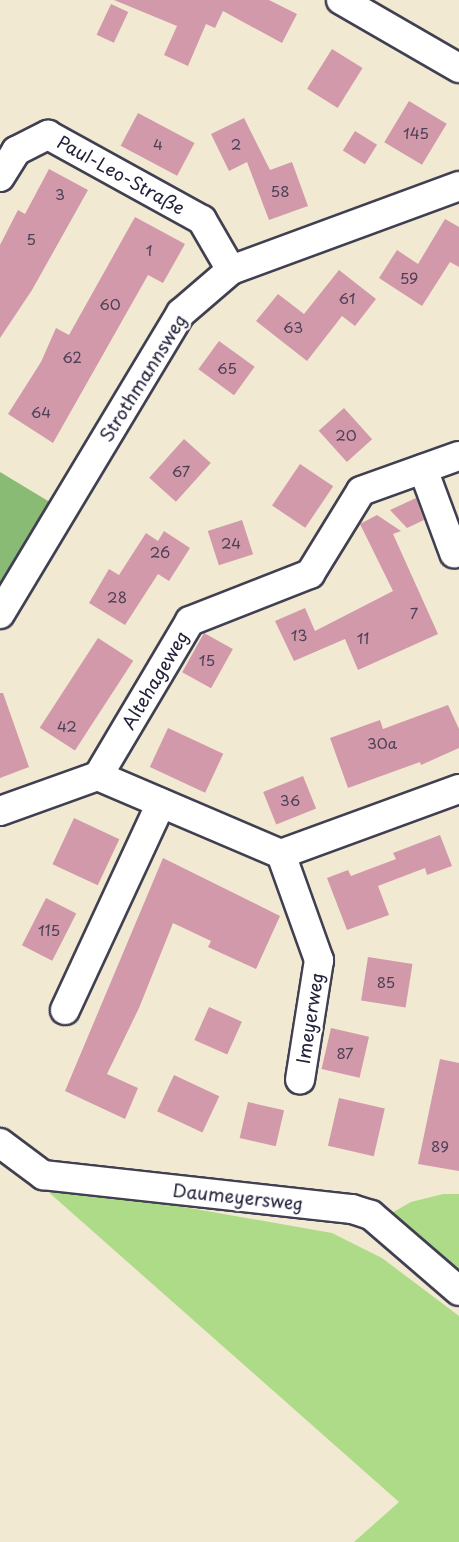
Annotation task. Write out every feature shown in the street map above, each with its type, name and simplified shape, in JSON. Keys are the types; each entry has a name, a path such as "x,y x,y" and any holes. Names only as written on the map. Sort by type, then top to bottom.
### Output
{"street":[{"path":"340,0 459,68"},
{"name":"Paul-Leo-Straße","path":"0,177 16,151 48,135 202,220 231,270"},
{"name":"Strothmannsweg","path":"0,614 181,313 231,270 459,186"},
{"name":"Altehageweg","path":"98,776 190,621 310,574 361,491 459,456"},
{"path":"423,469 454,553"},
{"path":"0,811 98,776 281,854 459,789"},
{"path":"65,1010 161,803"},
{"name":"Imeyerweg","path":"281,854 319,960 300,1080"},
{"name":"Daumeyersweg","path":"0,1143 43,1175 352,1209 371,1215 459,1291"}],"green space":[{"path":"0,472 58,507 0,599"},
{"path":"36,1181 332,1233 382,1258 459,1316 459,1542 354,1542 399,1502"},
{"path":"443,1194 459,1194 459,1274 390,1214 411,1202"}],"building":[{"path":"114,0 269,0 297,14 282,43 223,11 215,28 206,24 188,66 164,55 177,26"},
{"path":"111,4 128,12 114,43 97,35"},
{"path":"332,49 363,68 338,108 307,89"},
{"path":"409,101 447,124 422,165 384,142"},
{"path":"138,113 195,143 177,176 121,146"},
{"path":"244,118 270,170 292,162 308,206 269,220 247,162 229,171 211,134"},
{"path":"355,131 377,145 365,164 343,151"},
{"path":"49,169 88,190 32,290 0,338 0,245 18,210 25,214"},
{"path":"135,217 185,244 163,283 148,275 53,443 8,414 41,362 56,328 69,335"},
{"path":"445,219 459,227 459,267 450,262 422,306 379,278 397,250 418,264"},
{"path":"339,270 376,299 355,326 342,316 307,361 256,321 278,294 304,314"},
{"path":"219,341 255,367 234,395 198,369"},
{"path":"344,408 372,439 347,462 319,431"},
{"path":"184,439 211,463 176,502 149,478"},
{"path":"300,464 333,486 305,528 272,505"},
{"path":"416,498 424,520 407,528 390,510"},
{"path":"377,515 401,531 393,534 438,634 358,670 345,639 294,661 275,621 305,608 315,631 393,591 360,524"},
{"path":"242,520 253,554 219,565 208,531"},
{"path":"164,531 190,548 169,581 158,574 125,625 89,603 109,569 119,575 146,533 158,541"},
{"path":"204,633 233,649 211,688 182,672"},
{"path":"98,638 133,661 75,751 40,728"},
{"path":"0,693 3,693 29,767 0,778"},
{"path":"448,705 459,729 459,748 421,765 420,762 348,788 330,738 380,720 383,729"},
{"path":"168,728 223,754 205,793 150,767"},
{"path":"303,776 316,808 276,825 263,792"},
{"path":"74,818 119,839 98,885 52,864"},
{"path":"440,835 452,866 427,875 425,868 378,886 389,915 347,930 327,878 348,870 351,876 396,859 393,853"},
{"path":"163,858 280,916 256,969 208,947 211,941 173,923 139,1008 107,1074 138,1088 125,1119 65,1091"},
{"path":"46,898 76,913 52,961 22,945"},
{"path":"368,957 412,964 406,1007 361,1000"},
{"path":"209,1007 242,1022 227,1055 194,1040"},
{"path":"331,1028 369,1037 360,1078 322,1069"},
{"path":"440,1059 459,1063 459,1171 418,1164"},
{"path":"174,1075 219,1096 202,1132 157,1111"},
{"path":"339,1098 385,1109 374,1156 328,1146"},
{"path":"248,1102 284,1110 276,1146 240,1138"}]}
